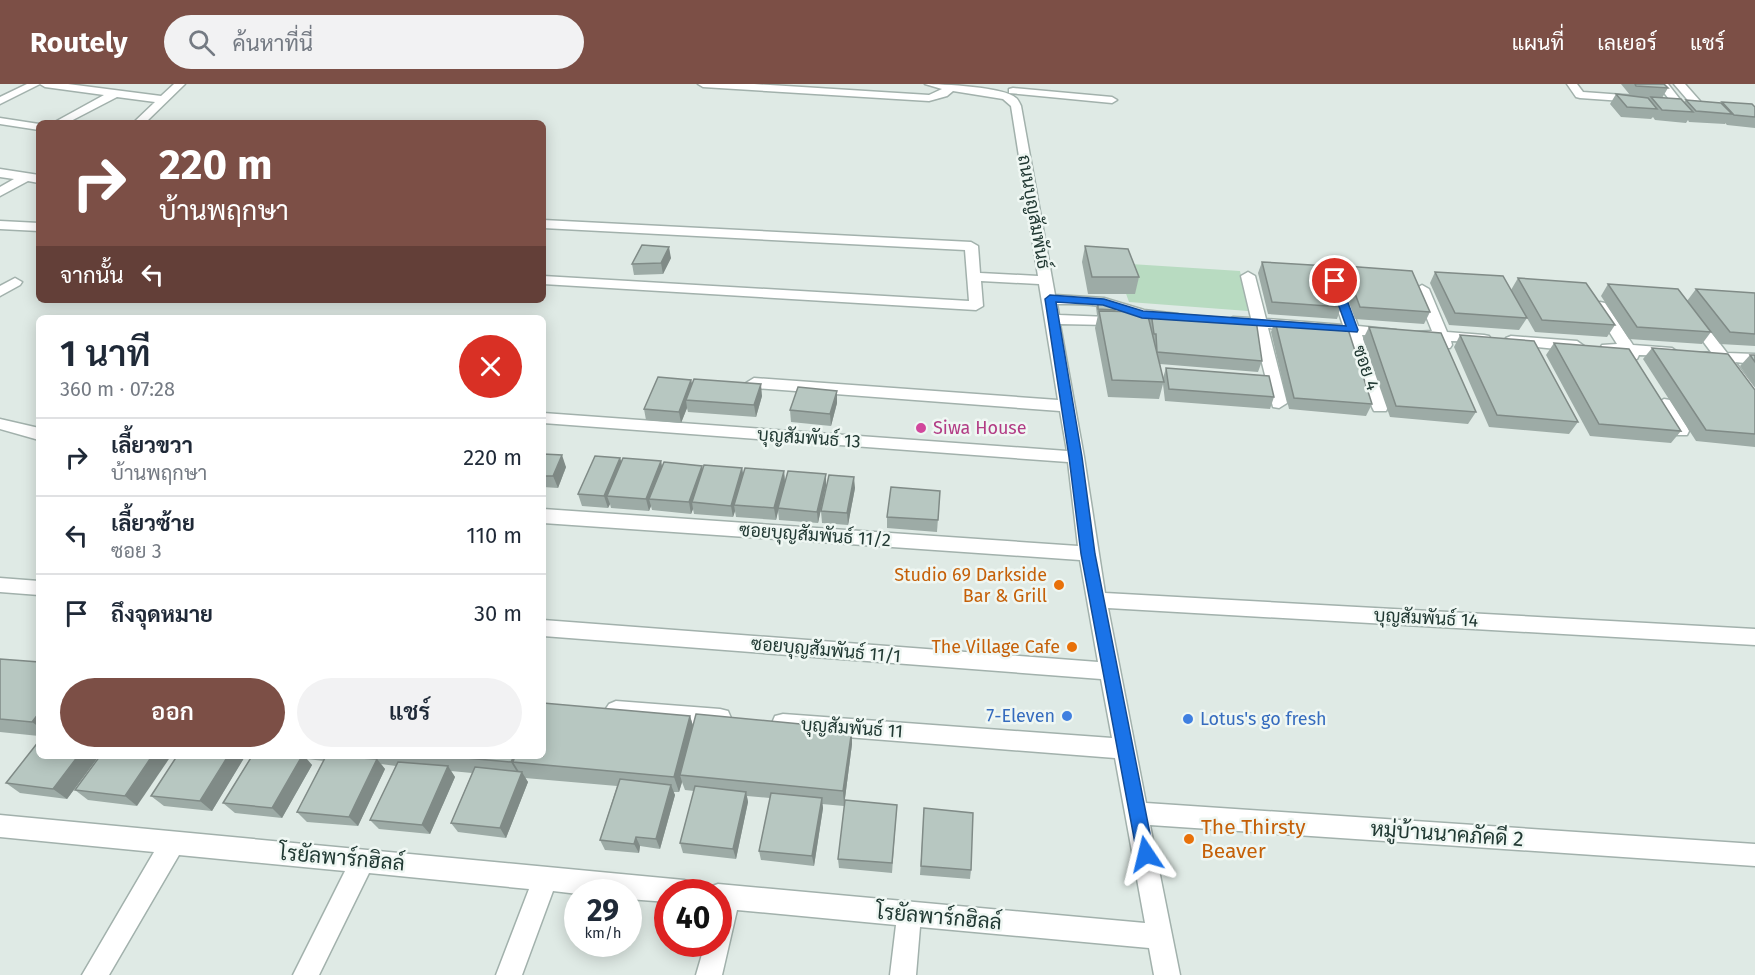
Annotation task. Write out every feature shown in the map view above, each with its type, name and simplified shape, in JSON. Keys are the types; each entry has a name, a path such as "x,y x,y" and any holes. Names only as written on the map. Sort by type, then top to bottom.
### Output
{"street":[{"path":"0,101 35,84"},
{"path":"45,84 164,100"},
{"path":"65,120 132,84"},
{"path":"142,120 180,84"},
{"path":"703,84 929,98 943,94 950,88"},
{"path":"930,84 950,88 1013,90 1112,100"},
{"path":"1572,84 1580,95 1707,104"},
{"path":"1662,84 1677,102"},
{"path":"1679,84 1696,103"},
{"name":"ถนนบุญสัมพันธ์","path":"1013,90 1076,457 1088,554 1167,975"},
{"path":"3,124 36,127"},
{"path":"0,192 36,167"},
{"path":"0,173 36,179"},
{"path":"24,227 36,216"},
{"path":"546,224 971,246 976,306 546,280"},
{"path":"0,225 36,227"},
{"path":"1248,276 1259,323 1268,380 1279,403"},
{"path":"973,277 1046,280"},
{"name":"ซอย 4","path":"1335,281 1380,407"},
{"path":"0,292 15,282"},
{"path":"1422,289 1450,358"},
{"path":"1050,299 1104,302 1142,314 1189,318"},
{"path":"1596,299 1640,368"},
{"path":"1683,306 1755,399"},
{"path":"1052,319 1108,321 1142,314"},
{"path":"1212,320 1755,359"},
{"path":"1523,324 1544,363"},
{"path":"754,383 1067,406"},
{"path":"1658,395 1681,430"},
{"name":"บุญสัมพันธ์ 13","path":"546,418 1076,457"},
{"path":"0,424 36,433"},
{"name":"ซอยบุญสัมพันธ์ 11/2","path":"546,516 1088,554"},
{"path":"0,585 36,588"},
{"name":"บุญสัมพันธ์ 14","path":"1097,600 1755,637"},
{"name":"ซอยบุญสัมพันธ์ 11/1","path":"546,628 1110,671"},
{"name":"บุญสัมพันธ์ 11","path":"591,708 1125,749"},
{"name":"หมู่บ้านนาคภัคดี 2","path":"1138,813 1755,855"},
{"name":"โรยัลพาร์กฮิลล์","path":"0,826 654,889"},
{"path":"95,975 173,843"},
{"path":"306,975 363,860"},
{"path":"509,975 545,879"},
{"name":"โรยัลพาร์กฮิลล์","path":"732,897 1160,937"},
{"path":"903,975 909,914"},
{"path":"709,975 714,957"}],"green space":[{"path":"1115,263 1240,271 1248,311 1129,302"}],"building":[{"path":"1635,84 1664,84 1668,88 1636,86"},
{"path":"1616,94 1648,98 1657,109 1627,107"},
{"path":"1651,97 1681,99 1693,112 1662,110"},
{"path":"1686,100 1721,103 1732,114 1696,111"},
{"path":"1722,102 1752,104 1755,107 1755,117 1734,115"},
{"path":"642,245 669,247 661,263 632,264"},
{"path":"1085,246 1128,249 1139,277 1092,277"},
{"path":"1262,262 1328,266 1341,307 1272,302"},
{"path":"1345,266 1412,271 1430,312 1360,307"},
{"path":"1435,272 1503,276 1527,318 1455,313"},
{"path":"1518,278 1586,283 1615,325 1542,320"},
{"path":"1608,284 1678,289 1711,332 1637,327"},
{"path":"1696,289 1755,293 1755,334 1730,332"},
{"path":"1098,302 1114,303 1115,310 1098,309"},
{"path":"1099,311 1147,312 1164,382 1112,380"},
{"path":"1151,312 1256,320 1262,361 1157,352"},
{"path":"1275,321 1347,326 1372,404 1294,398"},
{"path":"1369,327 1441,333 1476,412 1396,406"},
{"path":"1460,335 1534,341 1578,422 1497,415"},
{"path":"1554,343 1629,349 1681,431 1599,424"},
{"path":"1652,348 1728,354 1755,390 1755,434 1706,430"},
{"path":"1166,368 1269,376 1274,397 1169,389"},
{"path":"658,377 691,380 679,412 644,409"},
{"path":"694,379 761,384 754,405 686,400"},
{"path":"798,387 837,391 830,414 790,410"},
{"path":"546,454 562,455 553,476 546,476"},
{"path":"595,456 620,458 604,496 578,494"},
{"path":"623,458 661,461 646,499 607,496"},
{"path":"664,462 702,466 689,502 649,499"},
{"path":"704,465 742,468 731,506 692,502"},
{"path":"745,468 784,471 774,508 734,505"},
{"path":"788,471 826,474 817,512 778,508"},
{"path":"829,475 854,477 847,513 821,511"},
{"path":"891,487 940,491 938,520 887,517"},
{"path":"0,659 36,662 36,717 32,722 0,719"},
{"path":"546,703 690,716 674,777 513,762 514,759 546,759"},
{"path":"696,714 852,729 843,791 680,775"},
{"path":"36,745 36,759 76,759 53,789 6,783"},
{"path":"98,759 150,759 125,796 75,790"},
{"path":"175,759 226,759 200,801 151,796"},
{"path":"250,759 300,759 272,808 223,803"},
{"path":"324,759 377,759 349,817 297,812"},
{"path":"478,759 512,759 511,762"},
{"path":"398,762 448,766 422,825 370,820"},
{"path":"475,767 522,772 500,828 451,823"},
{"path":"620,779 671,785 656,839 636,837 634,844 600,840"},
{"path":"695,786 746,792 733,849 680,843"},
{"path":"771,793 822,798 812,856 759,851"},
{"path":"845,800 897,805 892,863 838,859"},
{"path":"924,808 973,813 971,870 921,866"}],"place":[{"name":"Siwa House","path":"921,428"},
{"name":"Studio 69 Darkside Bar & Grill","path":"1059,585"},
{"name":"The Village Cafe","path":"1072,647"},
{"name":"7-Eleven","path":"1067,716"},
{"name":"Lotus's go fresh","path":"1188,719"},
{"name":"The Thirsty Beaver","path":"1189,839"}],"route":[{"path":"1146,854 1088,554 1076,457 1050,299 1104,302 1142,314 1353,330 1335,281"}]}
